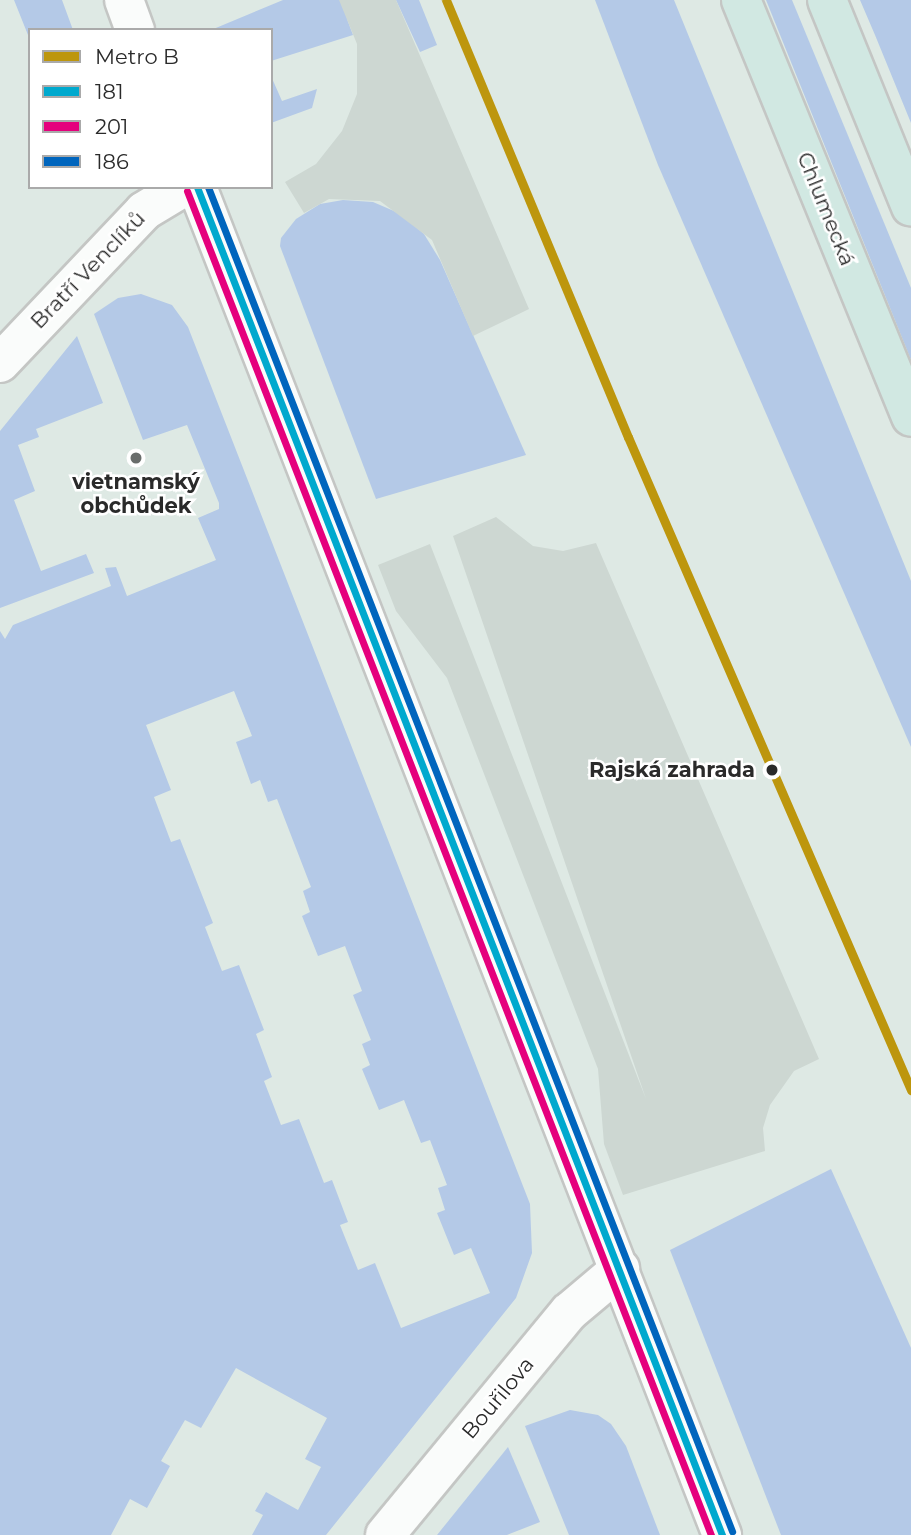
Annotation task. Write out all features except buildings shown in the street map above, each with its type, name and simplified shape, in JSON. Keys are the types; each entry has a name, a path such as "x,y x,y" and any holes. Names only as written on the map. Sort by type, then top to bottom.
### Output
{"main road":[{"name":"Chlumecká","path":"741,0 911,417"},
{"path":"827,0 911,207"}],"street":[{"path":"124,0 134,28"},
{"name":"Bratří Venclíků","path":"0,363 144,211 181,189"},
{"path":"198,189 353,597 620,1269 722,1535"},
{"name":"Bouřilova","path":"385,1535 569,1312 620,1269"}],"shaded area":[{"path":"14,0 62,0 72,28 28,28 28,35"},
{"path":"283,0 390,0 347,19 353,35 273,60 273,28 216,28"},
{"path":"339,0 396,0 529,309 473,336 432,240 380,201 329,199 304,213 285,182 316,164 342,131 357,94 357,44"},
{"path":"396,0 419,0 437,45 420,52"},
{"path":"595,0 674,0 911,581 911,747 658,165"},
{"path":"766,0 792,0 911,288 911,360"},
{"path":"860,0 911,0 911,123 875,35"},
{"path":"273,81 282,101 317,89 312,108 273,122"},
{"path":"343,200 373,202 401,214 424,234 440,260 526,455 376,499 280,246 281,238 296,219 320,204"},
{"path":"141,294 172,305 188,327 530,1204 532,1253 516,1298 326,1535 252,1535 263,1515 255,1511 266,1492 298,1510 321,1467 305,1459 327,1418 236,1368 201,1428 185,1420 161,1461 170,1466 147,1508 130,1499 111,1535 0,1535 0,631 5,639 13,625 111,586 105,568 116,567 127,596 216,560 198,518 219,509 219,503 187,425 143,440 94,314 118,298","holes":["234,691 252,736 236,742 251,784 260,780 268,802 277,799 311,887 303,891 310,912 302,916 318,956 345,946 362,991 353,995 371,1040 362,1044 370,1065 362,1069 379,1110 404,1100 421,1143 430,1140 447,1185 438,1188 445,1210 437,1213 454,1255 471,1248 490,1293 401,1328 375,1263 358,1270 340,1225 348,1222 332,1180 324,1183 299,1119 281,1125 264,1081 272,1077 256,1034 264,1030 239,965 222,971 205,927 213,923 180,839 171,842 154,797 171,790 146,725"]},
{"path":"77,336 103,403 36,429 39,437 18,445 35,491 14,500 41,571 86,554 94,573 0,608 0,431"},
{"path":"496,517 533,546 563,551 596,543 819,1059 794,1071 770,1105 763,1128 765,1151 623,1195 604,1144 598,1069 447,678 396,611 378,565 430,544 646,1099 453,536"},
{"path":"831,1169 911,1348 911,1535 781,1535 670,1250"},
{"path":"570,1410 598,1415 611,1424 626,1446 660,1535 569,1535 525,1426"},
{"path":"508,1447 540,1522 507,1535 437,1535"}],"metro line":[{"name":"B","path":"446,0 628,437 911,1090"}],"transit line":[{"name":"181","path":"198,189 722,1535"},
{"name":"186","path":"209,189 732,1531"},
{"name":"201","path":"187,191 711,1535"}],"place":[{"name":"vietnamský obchůdek","path":"136,458"},
{"name":"Rajská zahrada","path":"772,770"}]}
